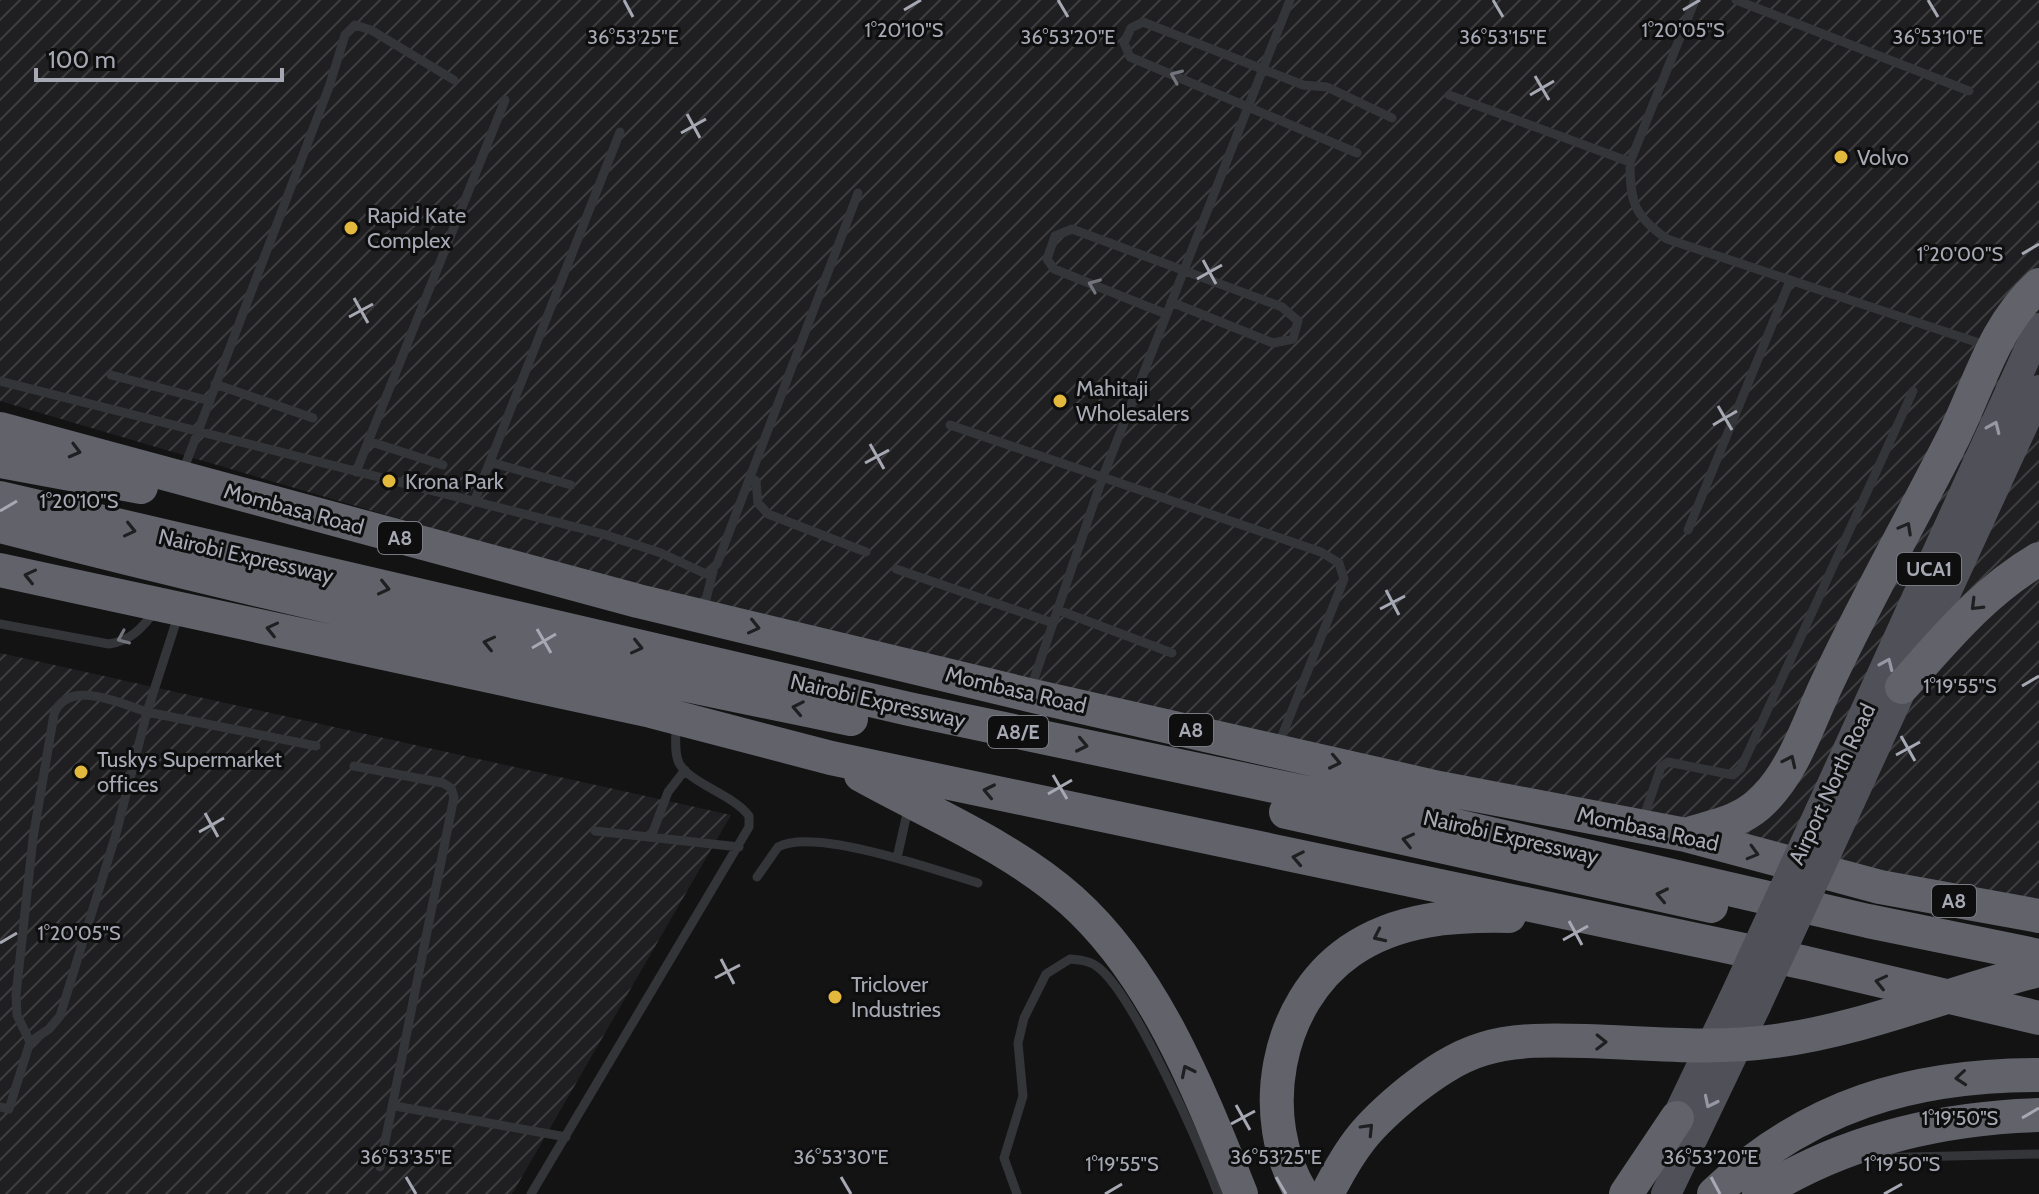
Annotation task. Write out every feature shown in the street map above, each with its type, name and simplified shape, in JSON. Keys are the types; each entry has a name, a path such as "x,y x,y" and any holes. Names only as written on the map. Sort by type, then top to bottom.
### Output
{"highway":[{"path":"1686,835 1741,817 1766,798 1787,771 1867,597 1969,406 1992,347 2018,304 2039,285"},
{"name":"Mombasa Road","path":"0,429 285,507 702,615 1029,695 1439,788 1686,835 1869,884 2039,916"},
{"path":"0,461 87,480 285,507"},
{"name":"Nairobi Expressway","path":"0,498 879,702 1374,807 1868,921 2039,956"},
{"name":"Nairobi Expressway","path":"0,526 153,566 566,661 1328,821 2039,979"},
{"path":"1902,687 1977,603 2008,577 2039,559"},
{"path":"0,570 675,717 831,758 1806,963 2039,1018"},
{"path":"831,758 981,838 1039,876 1102,929 1130,967 1181,1059 1241,1194"},
{"path":"1869,884 1913,884 2039,902"},
{"path":"1302,1194 1291,1174 1279,1135 1275,1097 1278,1074 1296,1019 1320,979 1371,939 1434,918 1594,919"},
{"path":"1327,1194 1351,1147 1386,1110 1435,1072 1484,1048 1543,1040 1683,1046 1773,1041 1855,1026 1989,982 2039,970"},
{"path":"1714,1194 1784,1138 1850,1105 1891,1091 1947,1080 2039,1075"},
{"path":"1759,1194 1827,1158 1894,1135 1936,1126 2039,1115"},
{"path":"1626,1194 1677,1118"}],"main road":[{"name":"Airport North Road","path":"1666,1194 1744,1003 1831,814 2039,328"},
{"name":"Airport North Road","path":"1831,814 1902,687 2039,390"},
{"name":"Airport North Road","path":"1641,1194 1677,1118 1744,1003"}],"lane":[{"path":"1029,695 1102,479 1290,0"},
{"path":"1695,0 1630,162 1630,191 1635,209 1646,224 1667,239 1992,347"},
{"path":"1736,0 1969,91"},
{"path":"1357,153 1130,57 1124,43 1131,28 1143,22 1264,67 1303,85 1327,87 1392,118"},
{"path":"180,478 329,87 345,35 355,25 371,30 454,80"},
{"path":"1449,95 1630,162"},
{"path":"356,472 505,100"},
{"path":"474,502 620,132"},
{"path":"702,615 713,571 858,193"},
{"path":"1166,314 1048,265 1047,254 1055,236 1072,229 1282,307 1298,321 1298,332 1293,339 1273,343 1171,302"},
{"path":"1688,530 1790,281"},
{"path":"111,375 210,401"},
{"path":"0,381 199,434 603,534 661,553 701,574 713,571"},
{"path":"215,384 313,418"},
{"path":"1641,826 1661,767 1668,762 1733,775 1741,768 1913,391"},
{"path":"950,425 1321,552 1339,563 1344,579 1276,749"},
{"path":"368,441 443,465"},
{"path":"490,462 571,485"},
{"path":"750,477 756,481 758,503 768,514 866,552"},
{"path":"896,569 1053,623"},
{"path":"0,624 109,644 120,642 143,628 170,606"},
{"path":"0,1107 9,1109 30,1042 49,1029 60,1016 116,834 170,606"},
{"path":"1058,610 1172,653"},
{"path":"30,1042 17,1015 16,995 33,838 54,714 62,700 76,694 147,712 316,746"},
{"path":"531,1194 749,827 747,812 685,770 677,756 675,717"},
{"path":"354,766 443,783 451,788 454,797 395,1106 380,1167"},
{"path":"651,837 668,792 685,770"},
{"path":"897,858 909,802"},
{"path":"595,831 739,847"},
{"path":"757,877 772,853 796,840 897,858 978,883"},
{"path":"1017,1194 1004,1158 1023,1096 1018,1043 1024,1018 1046,974 1070,959 1097,965 1122,997 1194,1137 1218,1194"},
{"path":"395,1106 566,1137"},
{"path":"1827,1158 2039,1154"}],"shaded area":[{"path":"0,0 2039,0 2039,903 1436,781 549,563 0,401"},
{"path":"0,653 731,815 512,1194 0,1194"}],"place":[{"name":"Volvo","path":"1841,157"},
{"name":"Rapid Kate Complex","path":"351,228"},
{"name":"Mahitaji Wholesalers","path":"1060,401"},
{"name":"Krona Park","path":"389,481"},
{"name":"Tuskys Supermarket offices","path":"81,772"},
{"name":"Triclover Industries","path":"835,997"}]}
